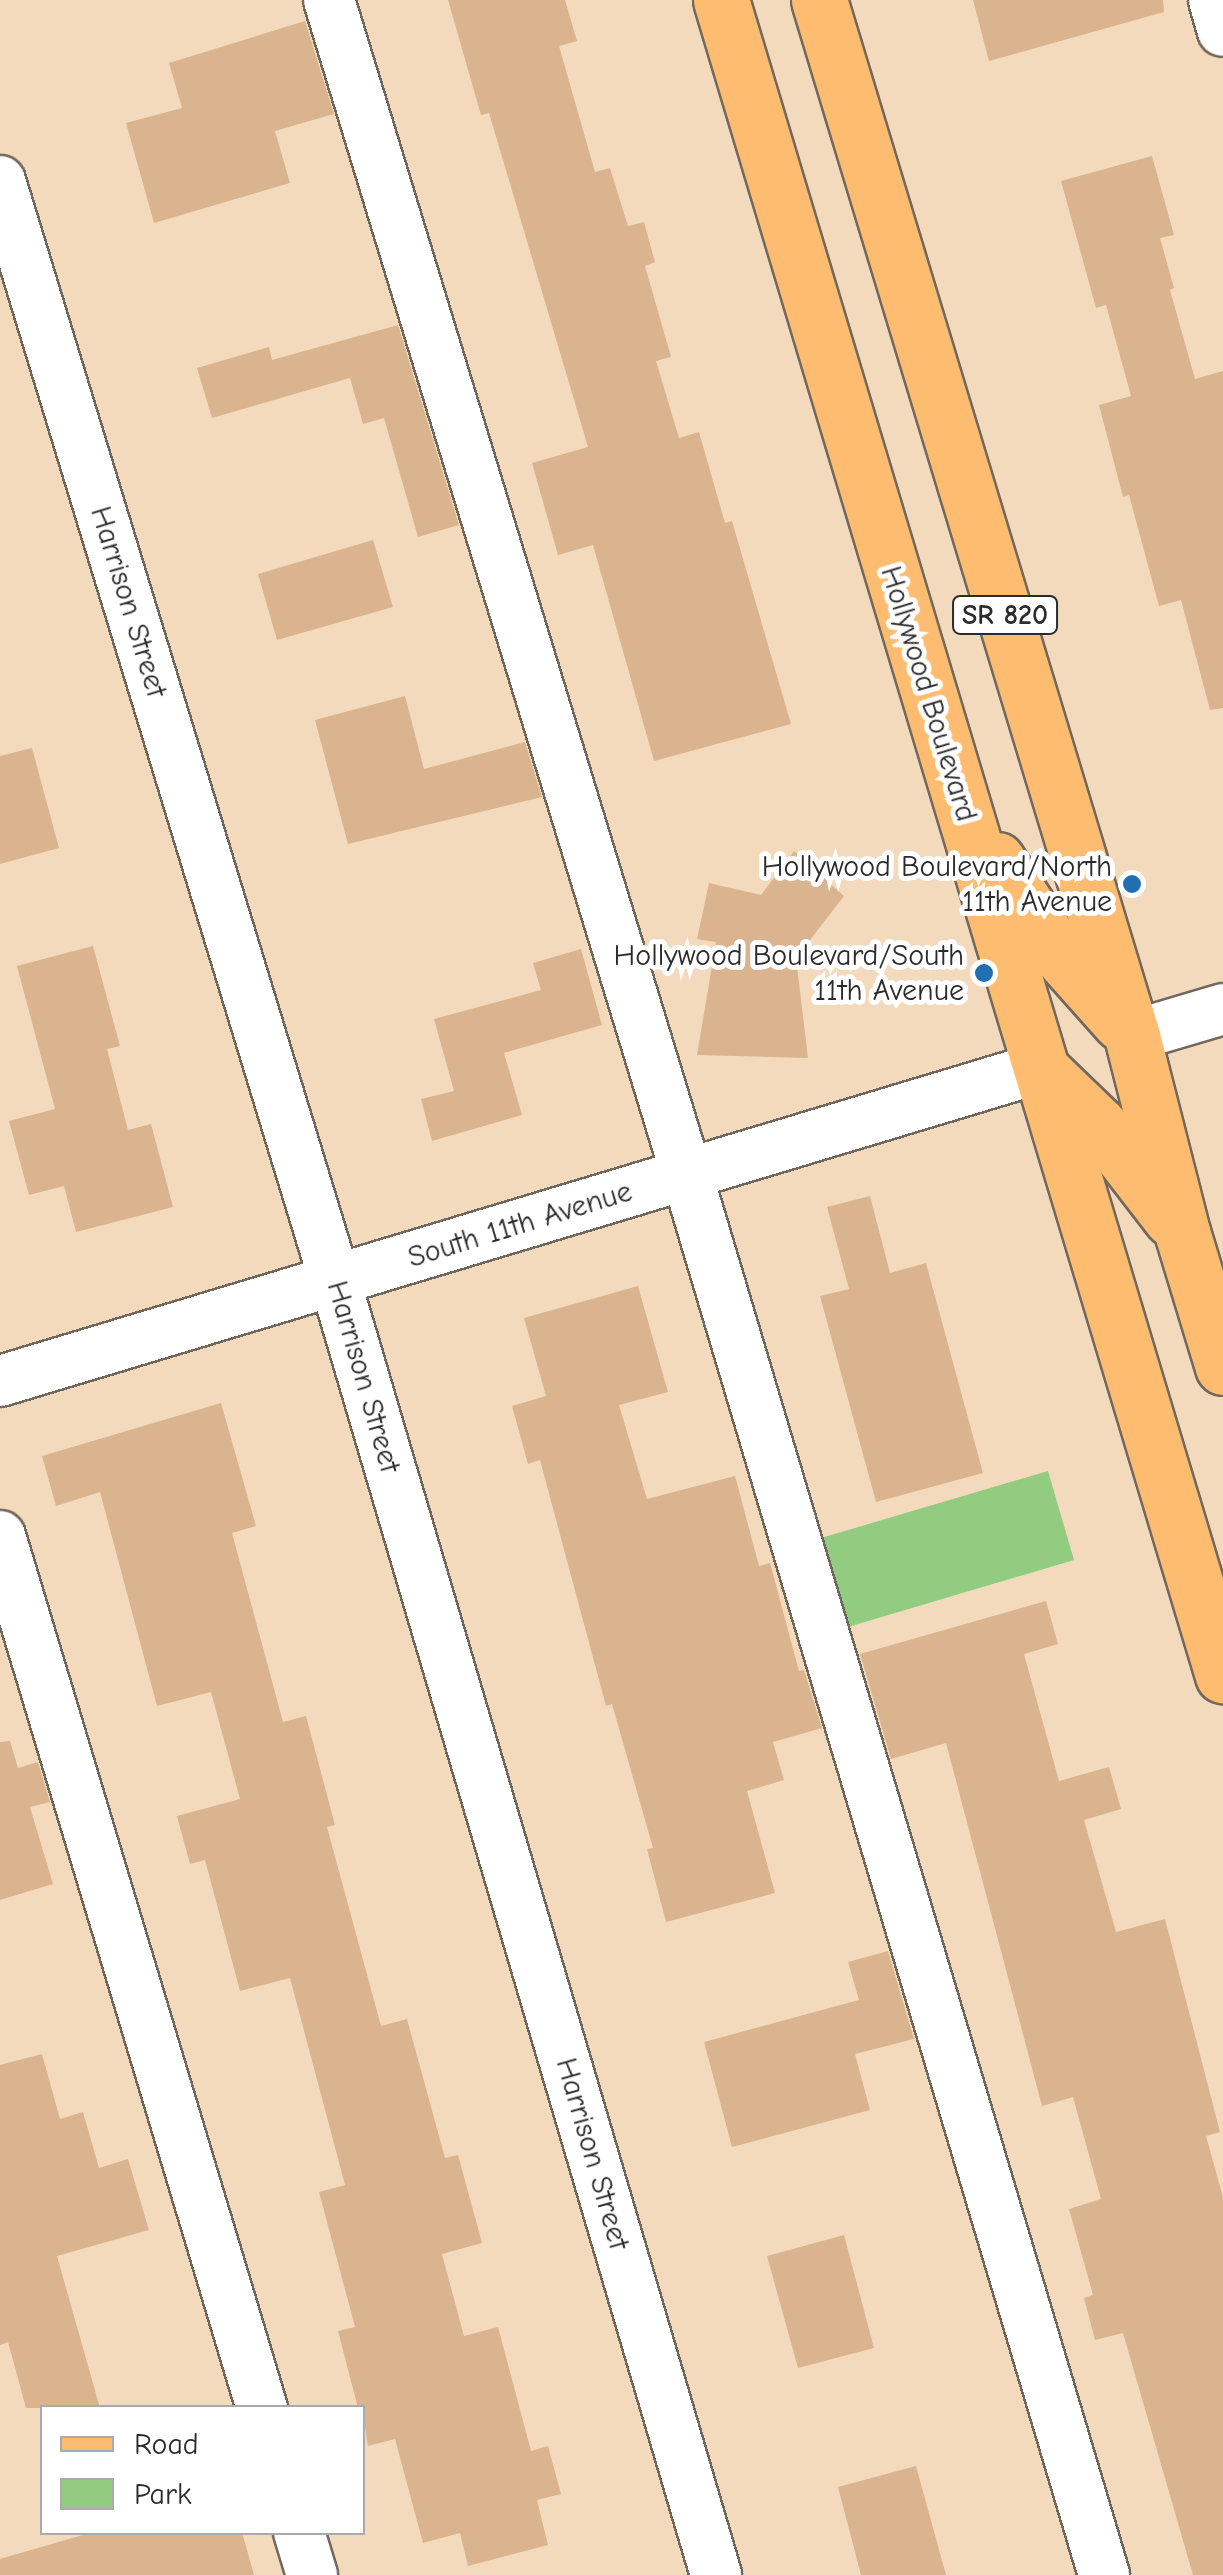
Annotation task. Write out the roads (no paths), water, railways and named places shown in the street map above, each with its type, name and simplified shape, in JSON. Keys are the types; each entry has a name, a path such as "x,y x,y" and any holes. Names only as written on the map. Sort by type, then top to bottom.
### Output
{"main road":[{"name":"Hollywood Boulevard","path":"721,0 1223,1675"},
{"name":"SR 820","path":"819,0 1132,1036 1182,1232 1223,1367"},
{"path":"954,783 1006,878 1055,950 1132,1036"},
{"path":"1040,1068 1099,1125 1182,1232"}],"street":[{"path":"329,0 687,1175 1104,2575"},
{"path":"1214,0 1223,31"},
{"name":"Harrison Street","path":"0,182 334,1281 716,2575"},
{"path":"1132,1036 1223,1009"},
{"name":"South 11th Avenue","path":"0,1381 1040,1068"},
{"path":"0,1536 261,2405"},
{"path":"300,2535 312,2575"}],"place":[{"name":"Hollywood Boulevard/North 11th Avenue","path":"1132,884"},
{"name":"Hollywood Boulevard/South 11th Avenue","path":"984,973"}]}
